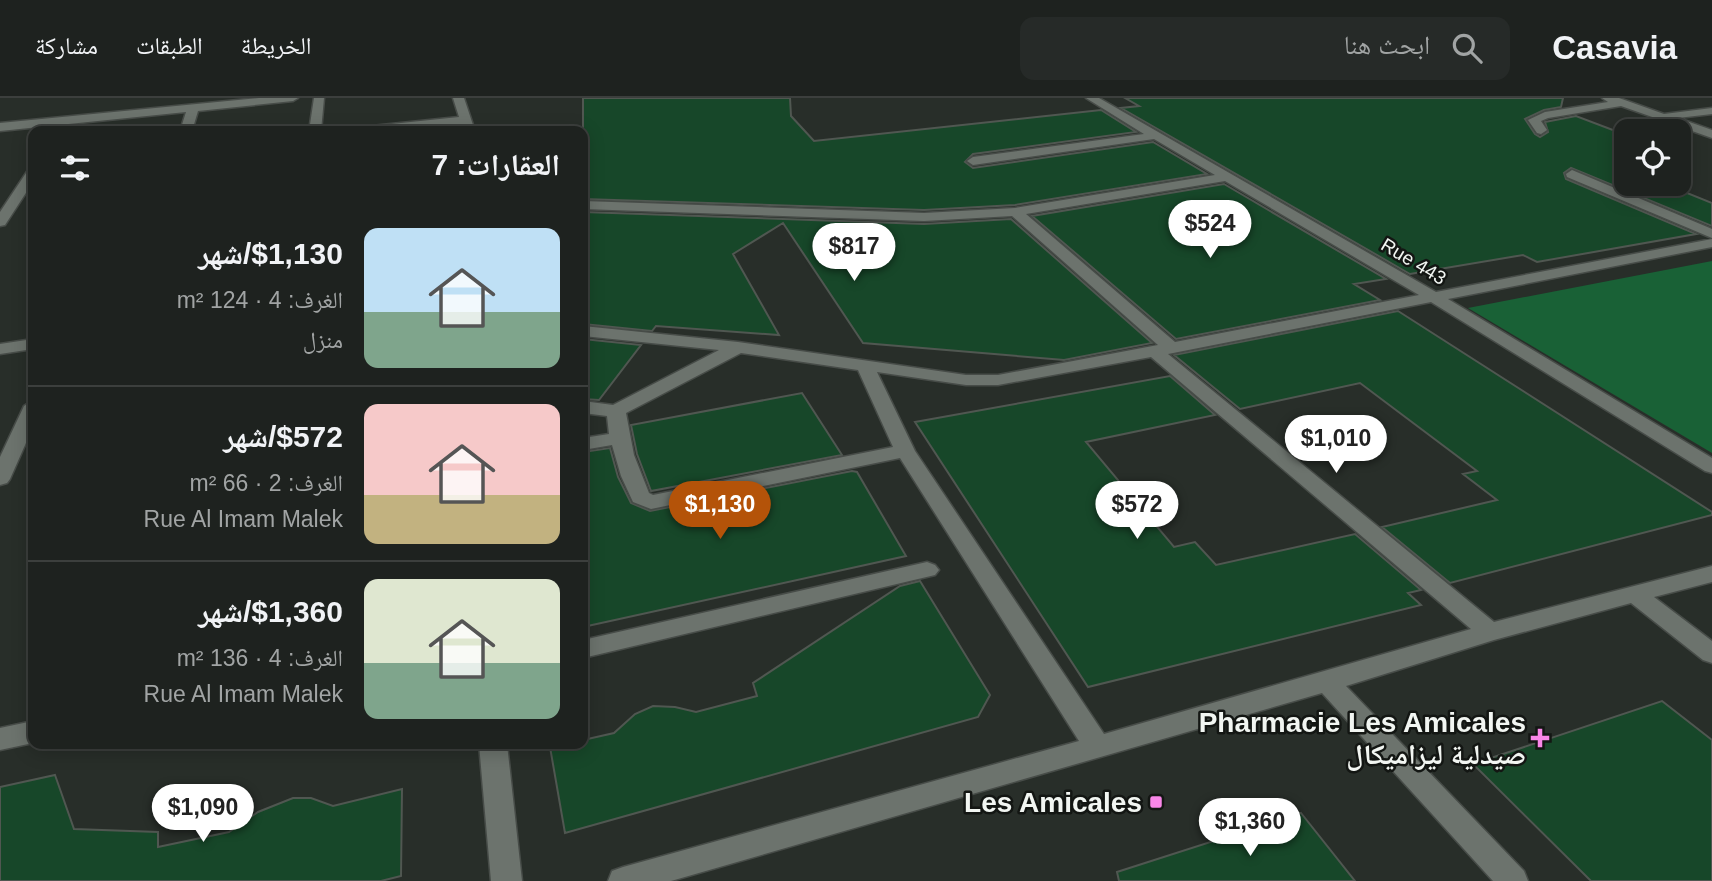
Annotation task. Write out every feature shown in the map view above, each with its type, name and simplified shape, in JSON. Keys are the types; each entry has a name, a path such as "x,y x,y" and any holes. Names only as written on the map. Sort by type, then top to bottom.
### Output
{"street":[{"path":"0,127 293,98"},
{"path":"316,126 319,98"},
{"path":"450,126 468,125 459,98"},
{"name":"Rue 443","path":"1091,98 1432,296 1712,467"},
{"path":"1608,98 1712,134"},
{"path":"1541,130 1534,120 1545,115 1622,103"},
{"path":"187,126 192,108"},
{"path":"1662,117 1712,111"},
{"path":"66,126 70,120"},
{"path":"973,160 1153,136"},
{"path":"1572,174 1712,234"},
{"path":"588,205 924,217 1015,212 1228,177"},
{"path":"0,222 28,183"},
{"path":"1015,212 1163,349 1490,632"},
{"path":"588,332 738,347 953,379 998,380 1712,243"},
{"path":"0,349 28,345"},
{"path":"588,408 616,411 738,347"},
{"path":"866,368 905,451 1098,748"},
{"path":"616,411 619,438 630,475 640,497 651,502 905,451"},
{"path":"0,479 28,417"},
{"path":"588,443 619,438"},
{"path":"588,648 928,570"},
{"path":"623,881 1328,682 1490,632 1712,575"},
{"path":"1637,596 1712,654"},
{"path":"1328,682 1513,881"},
{"path":"0,739 28,733"},
{"path":"493,749 506,881"}],"green space":[{"path":"1712,261 1712,453 1468,308"}],"building":[{"path":"583,98 790,98 791,116 814,141 1101,110 1136,132 973,154 965,162 973,168 1153,142 1207,174 1015,205 924,210 588,199 588,126 583,126"},
{"path":"1125,98 1563,98 1561,107 1544,110 1525,119 1535,134 1540,137 1548,132 1545,122 1576,116 1614,130 1614,186 1571,168 1564,173 1566,179 1696,234 1537,262 1523,255 1410,274 1121,108 1139,106"},
{"path":"1224,184 1386,279 1354,284 1380,300 1176,339 1032,216"},
{"path":"1691,195 1712,203 1712,226 1639,196"},
{"path":"588,212 924,224 1011,219 1152,343 1064,360 863,343 783,223 733,254 779,335 656,326 652,331 588,325"},
{"path":"1398,311 1712,512 1712,515 1450,583 1382,527 1497,500 1463,474 1477,471 1360,383 1240,409 1174,355"},
{"path":"588,340 641,345 599,400 588,399"},
{"path":"1170,376 1215,415 1086,442 1174,547 1195,542 1216,565 1355,534 1421,590 1408,593 1421,605 1088,687 915,422"},
{"path":"802,393 842,455 651,491 637,454 631,425"},
{"path":"610,448 618,477 631,503 650,511 857,472 906,556 588,626 588,451"},
{"path":"920,581 990,695 978,717 565,833 550,749 588,749 588,739 614,733 635,714 653,706 696,712 757,696 753,683 900,586"},
{"path":"1662,701 1712,740 1712,881 1591,881 1473,764"},
{"path":"55,775 74,829 158,832 158,847 229,832 258,812 293,798 311,798 333,806 402,789 401,876 381,881 0,881 0,787"},
{"path":"1301,813 1355,881 1119,881 1117,872"}],"place":[{"name":"Pharmacie Les Amicales صيدلية ليزاميكال","path":"1540,738"},
{"name":"Les Amicales","path":"1156,802"}]}
